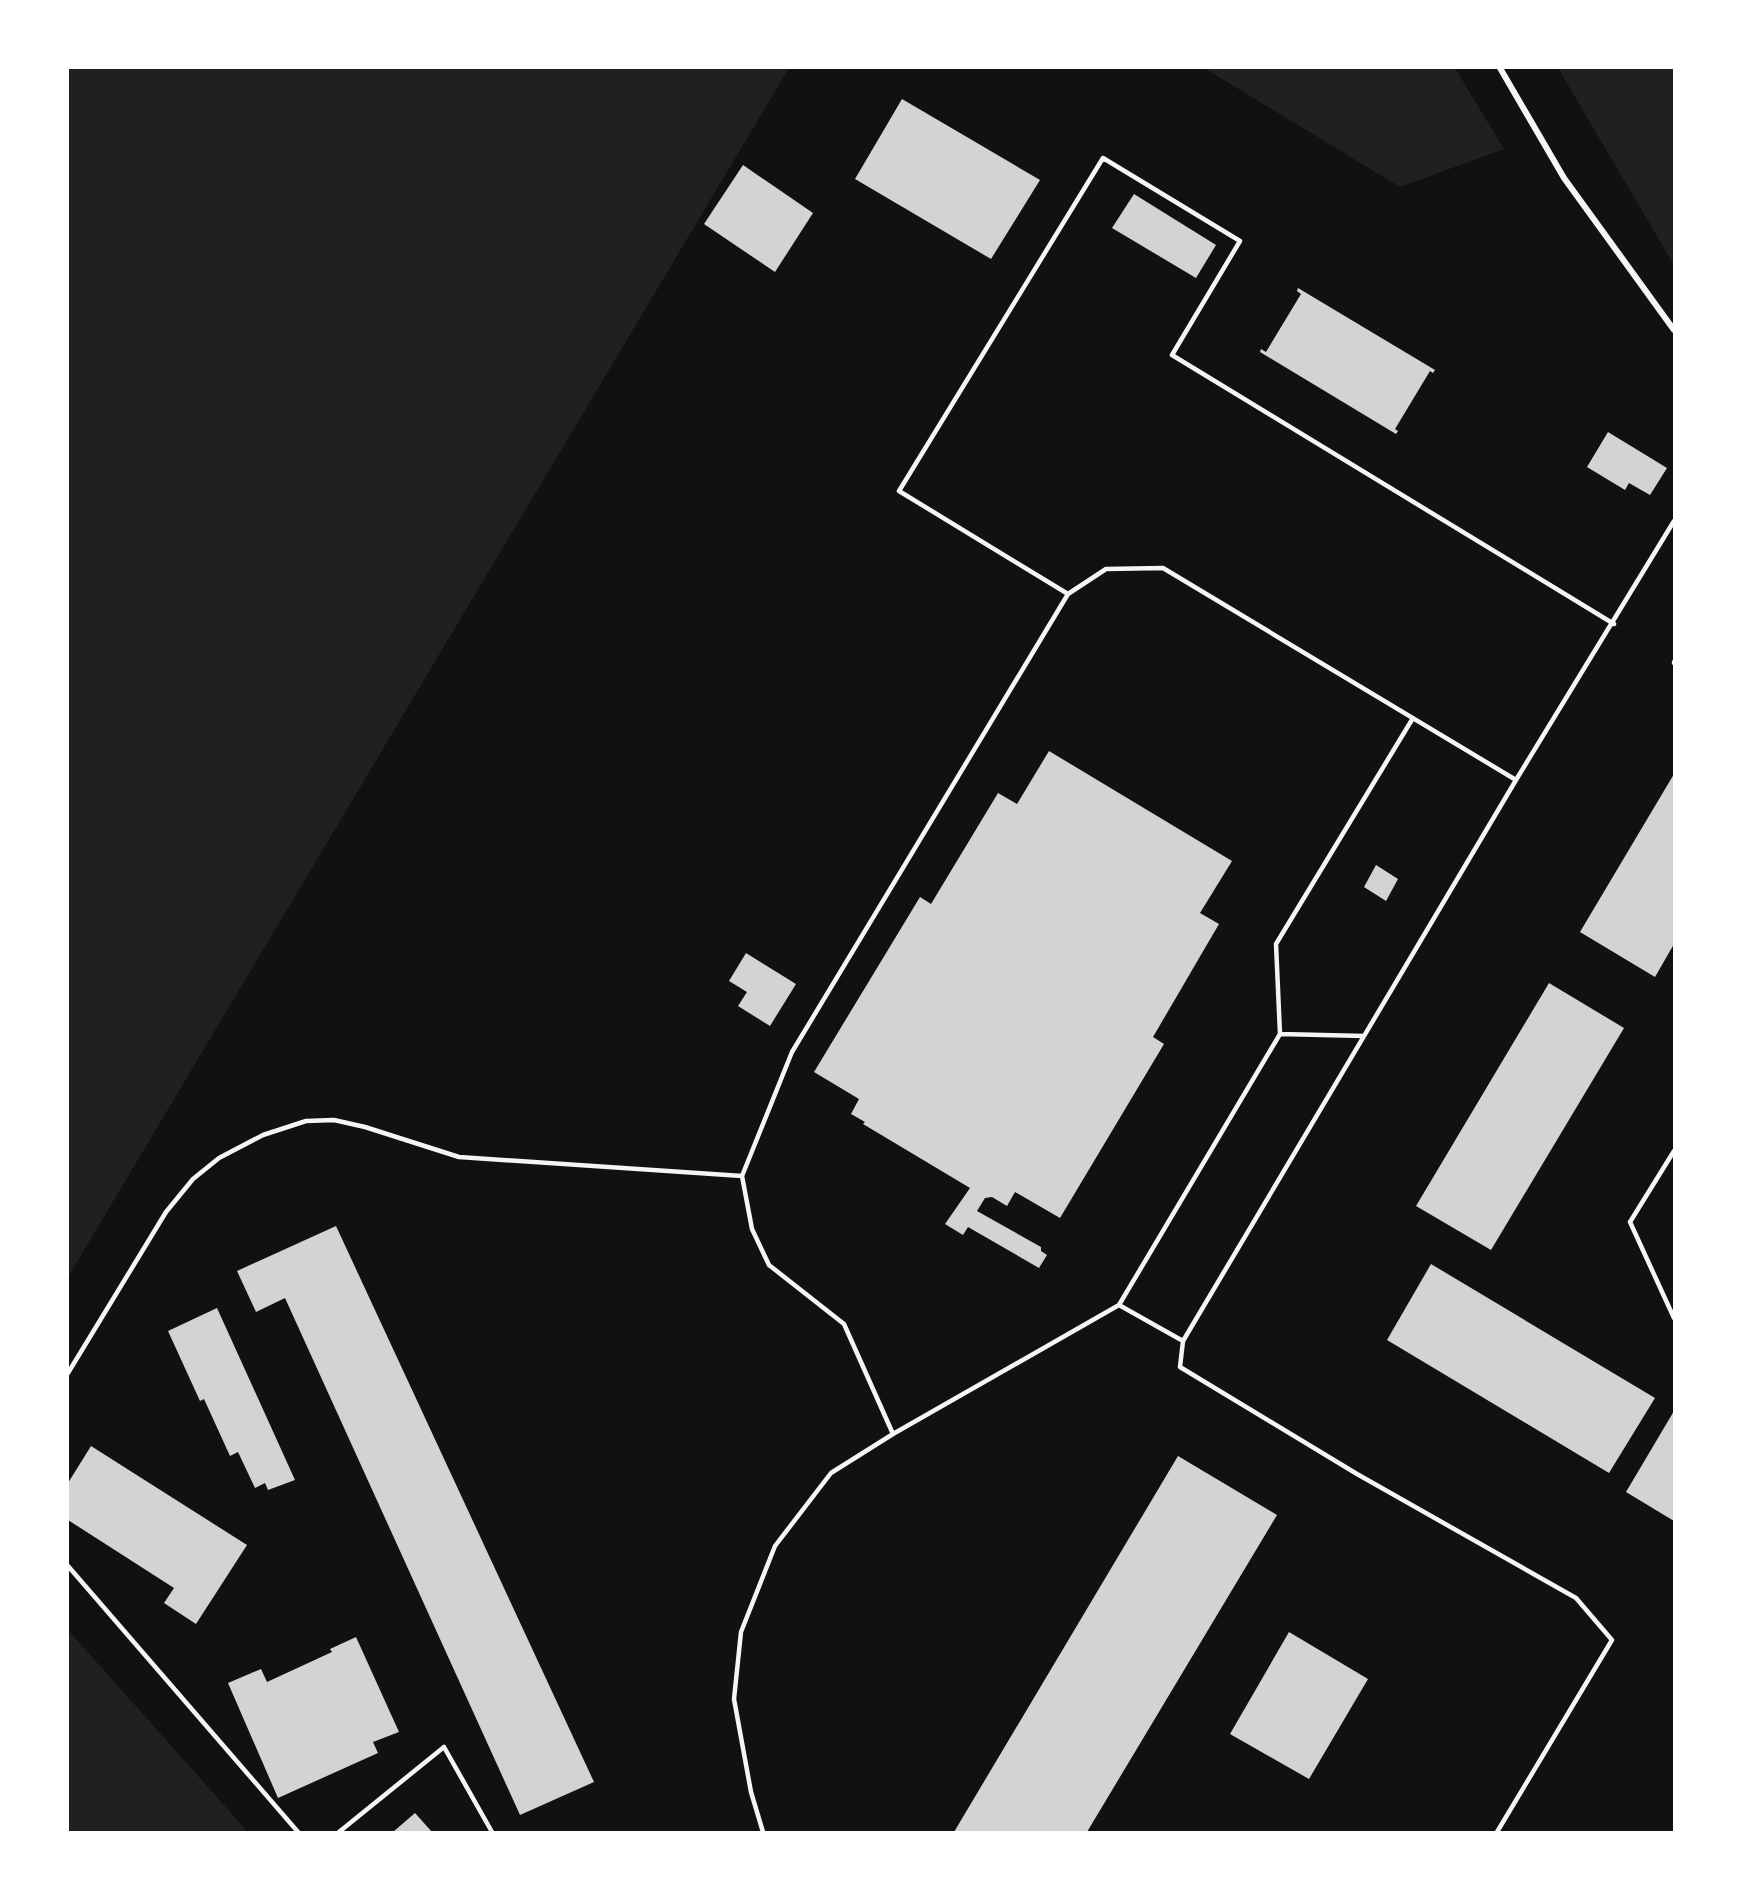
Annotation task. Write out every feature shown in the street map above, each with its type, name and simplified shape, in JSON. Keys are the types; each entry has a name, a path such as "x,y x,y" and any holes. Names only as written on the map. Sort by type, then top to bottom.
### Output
{"street":[{"path":"1500,68 1564,178 1674,330"}],"lane":[{"path":"1068,594 899,491 1103,158 1240,241 1172,355 1614,624"},
{"path":"1497,1833 1612,1640 1575,1598 1357,1474 1180,1367 1183,1341 1516,780 1614,624 1674,521"},
{"path":"893,1434 844,1324 769,1265 752,1229 742,1176 792,1052 1068,594 1106,569 1163,568 1516,780"},
{"path":"763,1833 751,1792 735,1699 741,1632 775,1546 831,1473 893,1434 1119,1305 1280,1034 1276,944 1413,718"},
{"path":"1280,1034 1364,1036"},
{"path":"68,1373 166,1212 194,1179 219,1158 263,1135 306,1121 334,1120 365,1127 459,1157 742,1176"},
{"path":"1674,1151 1630,1222 1674,1318"},
{"path":"1119,1305 1183,1341"},
{"path":"68,1566 298,1833"},
{"path":"339,1833 444,1747 492,1833"}],"shaded area":[{"path":"68,68 789,68 68,1277"},
{"path":"1204,68 1455,68 1504,149 1400,187"},
{"path":"1558,68 1674,68 1674,265"},
{"path":"68,1630 248,1832 68,1832"}],"building":[{"path":"902,99 1040,180 991,259 855,179"},
{"path":"743,165 813,213 775,272 704,224"},
{"path":"1134,194 1216,245 1196,278 1112,228"},
{"path":"1298,288 1435,370 1433,373 1430,371 1395,429 1398,431 1396,434 1260,352 1261,349 1266,352 1301,294 1297,291"},
{"path":"1608,432 1667,468 1650,495 1629,483 1625,490 1587,467"},
{"path":"1049,751 1232,861 1200,913 1219,924 1153,1037 1164,1044 1060,1218 1015,1192 1007,1206 992,1197 985,1198 977,1211 1041,1247 1041,1251 1047,1255 1039,1268 968,1227 963,1235 945,1224 970,1188 863,1124 865,1122 851,1114 859,1099 814,1072 920,897 931,904 998,793 1017,804"},
{"path":"1674,774 1674,944 1655,977 1580,932"},
{"path":"1376,865 1398,879 1386,901 1364,887"},
{"path":"746,953 796,984 770,1026 738,1006 747,992 729,981"},
{"path":"1549,983 1624,1028 1491,1250 1416,1206"},
{"path":"336,1226 594,1782 520,1815 285,1298 256,1312 237,1271"},
{"path":"1431,1264 1655,1398 1609,1473 1387,1340"},
{"path":"217,1308 295,1480 268,1490 265,1483 255,1488 238,1452 230,1456 204,1399 200,1401 168,1331"},
{"path":"1674,1411 1674,1521 1626,1492"},
{"path":"91,1446 247,1545 196,1624 164,1603 174,1588 68,1520 68,1483"},
{"path":"1178,1456 1277,1515 1087,1832 954,1832"},
{"path":"1289,1632 1368,1679 1309,1779 1230,1734"},
{"path":"356,1637 399,1732 373,1742 378,1753 278,1798 228,1683 261,1669 267,1682 332,1652 330,1649"},
{"path":"415,1813 432,1832 393,1832"}]}
